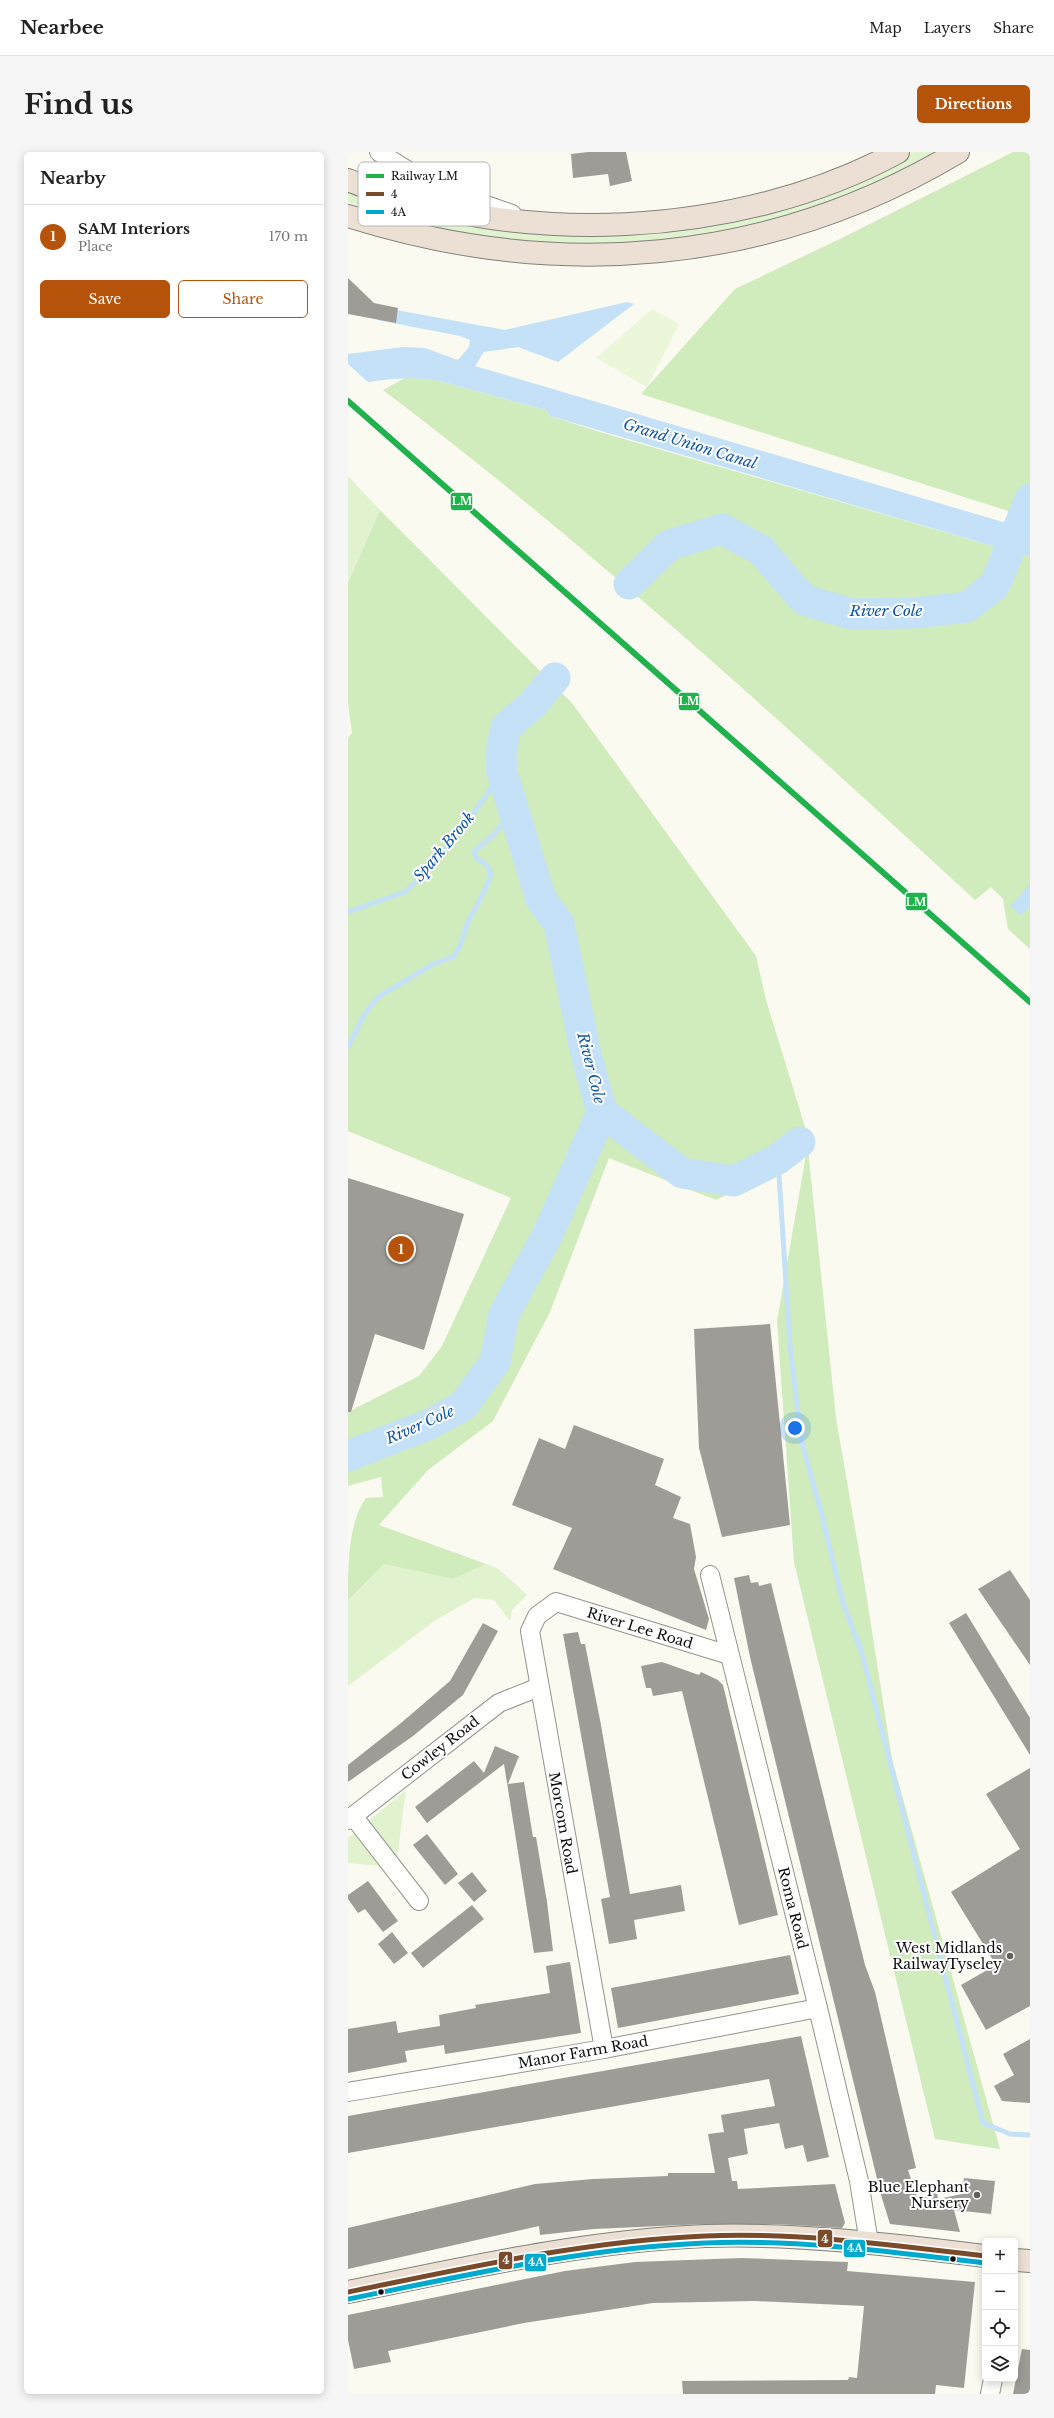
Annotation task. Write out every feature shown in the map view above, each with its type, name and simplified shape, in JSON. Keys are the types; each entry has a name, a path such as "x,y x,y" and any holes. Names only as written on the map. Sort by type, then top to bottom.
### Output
{"highway":[{"path":"490,217 536,223 624,224 694,217 740,209 815,187 898,152"},
{"path":"383,226 429,239 514,252 600,255 664,251 747,237 827,214 902,183 958,152"},
{"path":"348,180 358,183"},
{"path":"348,216 358,219"},
{"path":"348,2292 523,2256 590,2246 704,2236 772,2236 870,2243 982,2256"},
{"path":"1018,2260 1030,2261"}],"street":[{"path":"379,152 393,162"},
{"path":"490,207 536,223"},
{"name":"Roma Road","path":"710,1575 818,2008 859,2181 870,2243"},
{"name":"River Lee Road","path":"551,1604 556,1602 729,1656"},
{"name":"Morcom Road","path":"551,1604 537,1616 530,1631 604,2049"},
{"name":"Cowley Road","path":"350,1818 499,1703 539,1687"},
{"path":"350,1818 419,1901"},
{"name":"Manor Farm Road","path":"348,2092 604,2049 818,2008"},
{"path":"990,2394 992,2382"}],"green space":[{"path":"913,152 939,152 858,193 769,225 654,244 576,247 483,238 428,226 488,226 555,234 602,235 648,233 695,228 741,219 786,207 832,191"},
{"path":"1013,152 1030,152 1030,518 641,394 735,289 844,237"},
{"path":"348,190 358,194 358,205 348,202"},
{"path":"652,309 679,324 647,387 596,358"},
{"path":"405,378 422,378 439,381 546,410 550,416 600,432 1030,557 1030,949 1008,929 1003,899 991,887 975,900 759,703 611,574 536,511 383,390"},
{"path":"348,476 380,510 348,581"},
{"path":"380,510 572,703 756,956 766,1000 806,1130 836,1418 863,1574 892,1759 1000,2149 935,2139 794,1562 777,1321 806,1155 716,1200 609,1158 550,1312 493,1421 428,1470 379,1525 486,1564 453,1579 384,1564 350,1599 348,1598 350,1545 352,1532 360,1508 366,1498 383,1497 381,1477 348,1486 348,1412 419,1376 442,1346 511,1198 348,1131 348,738 352,733 348,703 348,582"},
{"path":"384,1564 453,1579 486,1564 499,1569 527,1595 512,1610 510,1621 494,1600 475,1598 437,1619 348,1686 348,1598 351,1599"},
{"path":"406,1790 397,1859 381,1866 348,1863 348,1838"}],"water":[{"name":"Grand Union Canal","path":"627,302 634,304 558,362 518,347 484,352 475,366 1030,530 1030,557 550,416 546,410 439,381 405,378 382,380 348,386 348,354 403,347 425,348 458,360 469,347 470,340 460,336 377,320 380,307 505,330"},
{"path":"1030,884 1030,906 1021,916 1010,906"}],"pier":[{"path":"348,364 370,384 348,388"}],"building":[{"path":"588,152 626,152 632,181 610,186 608,174 573,178 571,154"},
{"path":"348,278 374,303 398,308 396,323 348,314"},
{"path":"348,1178 464,1214 424,1350 375,1334 351,1412 348,1412"},
{"path":"770,1324 790,1525 722,1537 699,1448 694,1329"},
{"path":"574,1425 664,1459 655,1485 681,1497 673,1518 690,1524 696,1557 694,1569 709,1619 706,1630 553,1569 572,1528 512,1505 539,1438 565,1449"},
{"path":"1010,1570 1030,1600 1030,1665 978,1589"},
{"path":"749,1575 751,1583 758,1582 759,1586 771,1583 865,1965 875,1992 916,2168 908,2170 918,2200 937,2192 938,2199 962,2194 964,2178 995,2181 991,2214 954,2210 960,2232 890,2224 881,2195 750,1657 734,1578"},
{"path":"966,1613 1030,1718 1030,1755 949,1623"},
{"path":"483,1623 498,1631 463,1695 413,1736 348,1782 348,1765 401,1723 450,1681"},
{"path":"578,1632 581,1644 585,1644 601,1725 630,1894 681,1885 685,1911 634,1920 637,1939 609,1944 601,1899 610,1897 563,1634"},
{"path":"662,1662 699,1675 701,1672 718,1680 723,1685 778,1915 739,1925 682,1691 653,1696 651,1688 646,1688 641,1666"},
{"path":"495,1746 519,1756 508,1784 524,1782 533,1837 536,1837 547,1902 553,1951 534,1953 504,1764 427,1823 415,1807 474,1761 484,1773"},
{"name":"West Midlands RailwayTyseley","path":"1030,1768 1030,2006 986,2030 961,1985 996,1965 951,1892 1020,1849 986,1794"},
{"path":"427,1834 458,1874 445,1885 413,1845"},
{"path":"472,1872 487,1891 474,1902 458,1883"},
{"path":"368,1881 398,1921 383,1932 365,1909 358,1913 348,1899 348,1895"},
{"path":"472,1905 484,1919 423,1968 411,1953"},
{"path":"392,1932 408,1953 394,1964 378,1944"},
{"path":"790,1955 799,1994 618,2028 611,1988"},
{"path":"570,1962 581,2033 445,2054 444,2045 405,2051 407,2062 348,2073 348,2029 396,2021 398,2033 440,2026 439,2015 476,2008 475,2005 550,1993 546,1966"},
{"path":"801,2036 829,2157 807,2162 803,2145 785,2149 779,2123 744,2129 748,2154 728,2158 732,2181 737,2181 738,2189 835,2184 845,2223 842,2228 776,2224 705,2224 594,2229 540,2235 539,2226 348,2269 348,2228 535,2184 593,2179 668,2176 668,2173 715,2173 708,2134 724,2132 721,2115 775,2106 769,2079 348,2153 348,2116"},
{"path":"1030,2039 1030,2103 1002,2101 994,2086 1014,2075 1003,2054"},
{"path":"741,2258 848,2262 847,2271 975,2282 964,2388 936,2385 935,2394 683,2394 682,2381 848,2380 849,2377 857,2378 864,2306 754,2301 653,2303 524,2323 388,2351 391,2362 354,2369 348,2340 348,2315 565,2271 635,2262"},
{"path":"1022,2349 1030,2350 1030,2394 1013,2394 1015,2382 1018,2382 1018,2369"}],"waterway":[{"name":"River Cole","path":"629,584 669,545 722,529 761,550 804,600 852,614 914,613 967,607 995,585 1030,499"},
{"name":"River Cole","path":"348,1456 430,1424 463,1406 495,1362 504,1314 548,1234 602,1112 586,1054 559,924 541,899 502,772 501,751 506,727 531,706 555,678"},
{"name":"Spark Brook","path":"348,912 405,892 428,870 469,820 502,772"},
{"path":"348,1047 364,1015 378,997 433,964 453,957 460,946 467,924 486,888 491,874 487,865 476,858 474,851 496,832 513,808"},
{"path":"602,1112 682,1173 734,1181 778,1159 800,1142"},
{"path":"778,1159 790,1346 801,1439 822,1516 843,1603 861,1650 983,2123 1010,2134 1030,2135"}],"rail line":[{"name":"LM","path":"348,401 1030,1002"}],"transit line":[{"name":"4","path":"348,2292 525,2257 615,2243 705,2236 740,2235 845,2240 982,2256"},
{"name":"4A","path":"349,2299 526,2264 615,2250 705,2243 740,2242 845,2247 982,2263"}],"place":[{"name":"SAM Interiors","path":"401,1249"},
{"name":"West Midlands RailwayTyseley","path":"1010,1956"},
{"name":"Blue Elephant Nursery","path":"977,2195"}]}
